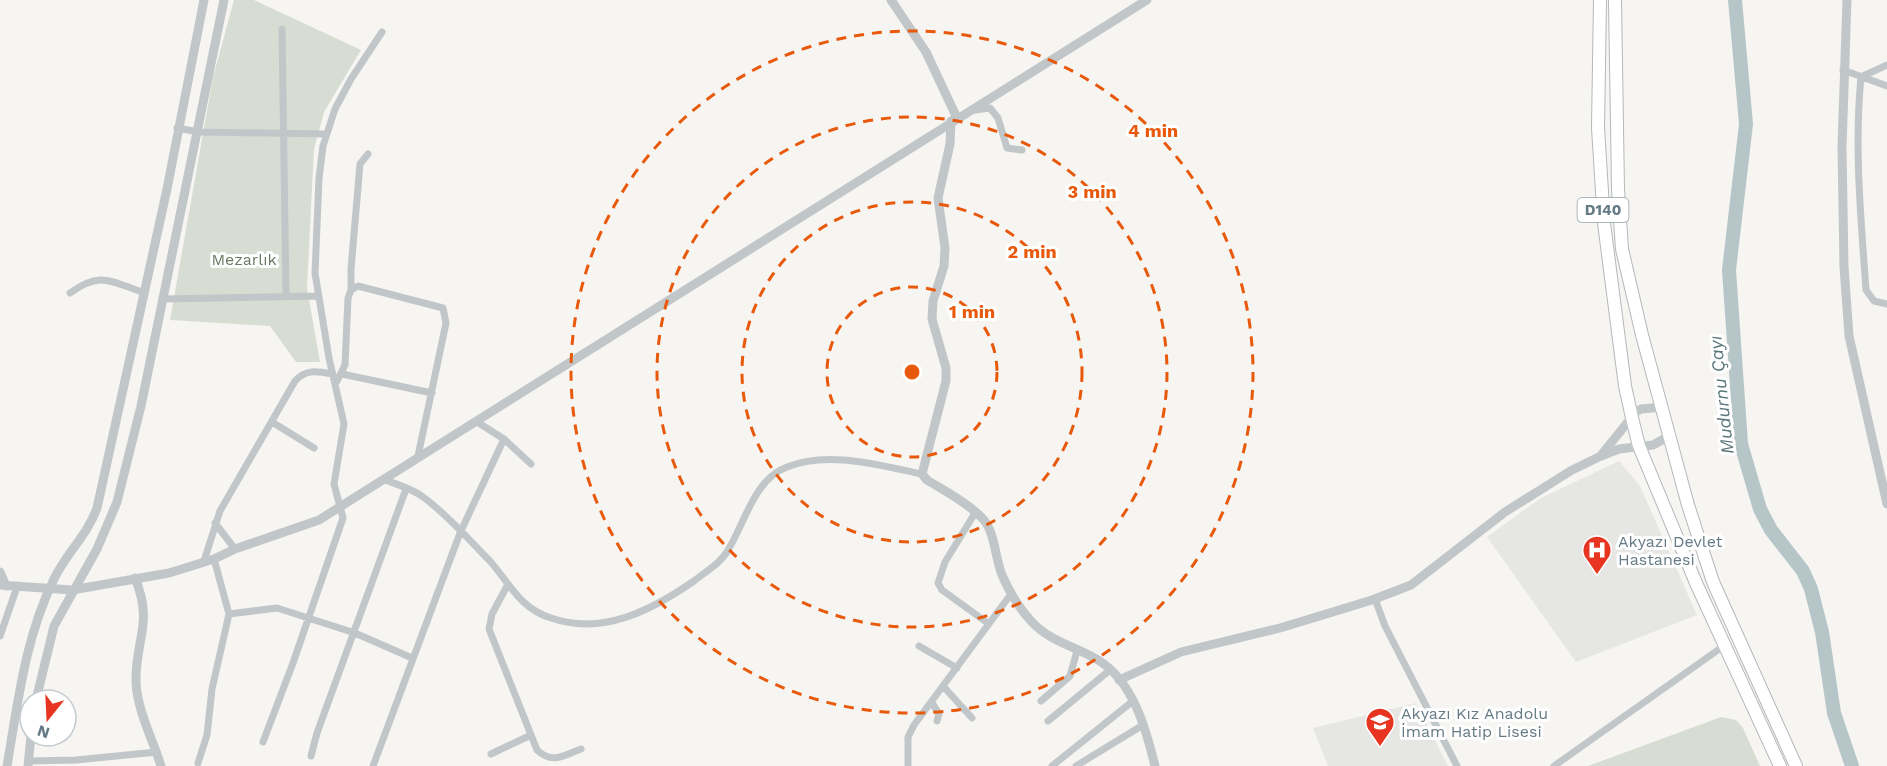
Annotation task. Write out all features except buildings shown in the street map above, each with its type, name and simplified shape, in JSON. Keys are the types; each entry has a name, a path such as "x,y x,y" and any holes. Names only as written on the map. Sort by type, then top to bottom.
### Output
{"highway":[{"name":"D140","path":"1600,0 1598,128 1604,223 1625,386 1632,418 1639,446 1780,766"},
{"name":"D140","path":"1615,0 1617,189 1622,249 1642,335 1671,435 1688,506 1713,582 1796,766"}],"street":[{"path":"39,688 54,626 60,588 55,576 91,526 97,508 204,0"},
{"path":"7,766 24,660 60,588 97,549 117,502 141,406 224,0"},
{"path":"891,0 926,52 954,119 938,198 945,248 944,266 933,301 932,319 946,368 946,381 922,474"},
{"path":"8,586 60,588 169,573 320,520 386,480 418,456 477,422 954,119 1147,0"},
{"path":"1847,0 1843,70 1844,267 1849,336 1885,485 1887,504"},
{"path":"282,29 286,297"},
{"path":"263,742 310,617 343,518 342,506 334,484 344,424 317,296 315,273 319,178 326,134 351,79 381,32"},
{"path":"1861,77 1887,65"},
{"path":"1843,70 1887,86"},
{"path":"1861,77 1859,186 1866,290 1874,301 1887,304"},
{"path":"970,111 990,108 998,118 1006,148 1022,150"},
{"path":"177,128 196,132 326,134"},
{"path":"336,383 345,365 348,298 351,290 360,164 368,154"},
{"path":"70,293 87,280 102,279 144,293"},
{"path":"351,290 358,286 443,308 446,323 418,456"},
{"path":"162,299 317,296"},
{"path":"204,561 215,523 301,374 310,371 332,374"},
{"path":"342,374 432,393"},
{"path":"1601,456 1641,409 1663,407"},
{"path":"272,422 314,448"},
{"path":"477,422 504,439 531,464"},
{"path":"1119,680 1181,652 1280,628 1375,599 1411,585 1506,512 1572,470 1601,456 1639,446 1653,445 1671,435"},
{"path":"373,766 460,533 504,439"},
{"path":"386,480 422,495 491,562 507,586 522,601 548,618 572,624 597,624 634,616 669,599 707,572 727,553 758,494 772,475 787,466 814,461 840,460 922,474 927,480 983,519 1011,594 1032,622 1051,639 1098,660 1119,680 1133,701 1155,766"},
{"path":"311,756 406,489"},
{"path":"975,513 951,557 945,562 938,583 942,590 989,624"},
{"path":"215,523 235,549"},
{"path":"198,762 207,735 212,689 229,614 214,559"},
{"path":"0,572 8,586 0,636"},
{"path":"135,578 144,599 145,622 136,661 136,684 161,766"},
{"path":"507,586 492,614 489,629 537,750 550,759 560,759 581,749"},
{"path":"908,766 908,737 914,724 932,703 1011,594"},
{"path":"1375,599 1386,627 1457,766"},
{"path":"229,614 277,608 355,633 412,658"},
{"path":"1554,766 1725,645"},
{"path":"919,646 957,668"},
{"path":"1041,701 1070,676 1077,651"},
{"path":"1048,721 1110,670"},
{"path":"943,686 972,718"},
{"path":"1052,766 1133,701"},
{"path":"932,703 939,714 938,721"},
{"path":"1076,766 1143,725"},
{"path":"490,754 531,735"},
{"path":"30,748 28,763 157,752"}],"shaded area":[{"name":"Akyazı Devlet Hastanesi","path":"1619,461 1640,486 1697,615 1576,662 1487,537 1541,498"},
{"name":"Akyazı Kız Anadolu İmam Hatip Lisesi","path":"1416,703 1448,766 1328,766 1313,728"}],"green space":[{"name":"Mezarlık","path":"234,0 254,0 361,50 324,112 314,149 307,288 320,362 296,362 270,326 170,320 213,77"},
{"path":"1721,717 1736,720 1743,728 1760,766 1588,766"}],"waterway":[{"name":"Mudurnu Çayı","path":"1735,0 1746,124 1729,270 1741,444 1760,509 1771,530 1803,571 1811,589 1822,632 1834,713 1852,766"}],"place":[{"name":"Akyazı Devlet Hastanesi","path":"1597,576"},
{"name":"Akyazı Kız Anadolu İmam Hatip Lisesi","path":"1380,748"}]}
